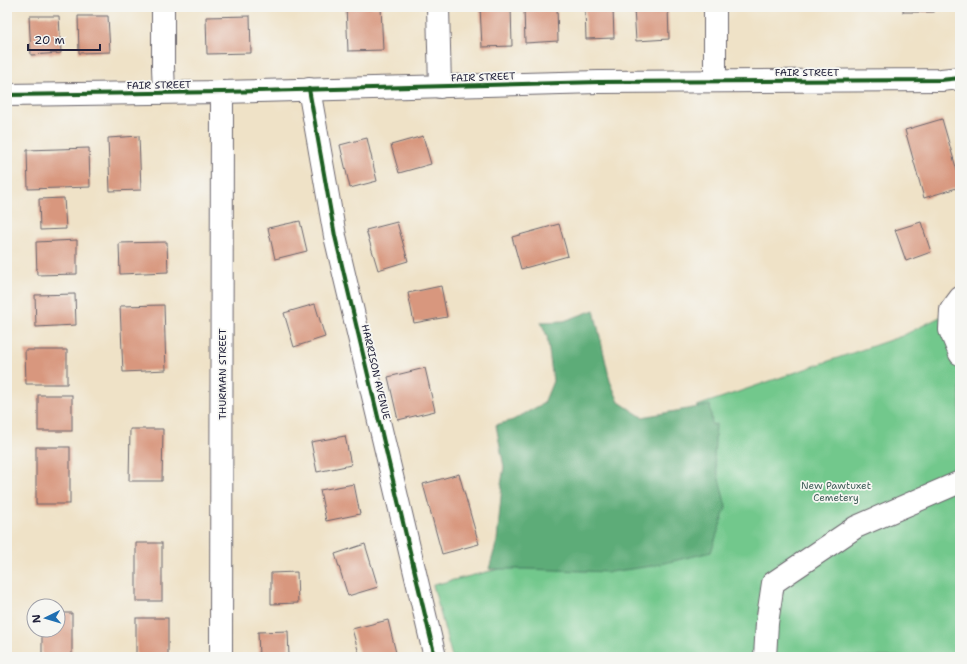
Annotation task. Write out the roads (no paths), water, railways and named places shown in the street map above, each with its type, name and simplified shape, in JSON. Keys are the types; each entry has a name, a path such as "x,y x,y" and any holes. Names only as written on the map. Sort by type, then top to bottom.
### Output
{"street":[{"path":"163,7 164,92"},
{"path":"438,7 440,87"},
{"path":"714,7 715,81"},
{"name":"FAIR STREET","path":"7,95 222,92 599,82 940,80 960,78"},
{"name":"HARRISON AVENUE","path":"309,89 335,236 435,657"},
{"name":"THURMAN STREET","path":"221,657 222,92"},
{"path":"960,298 951,310 950,330 960,354"},
{"path":"766,657 767,623 773,582 856,527 960,482"}],"park label":[{"name":"New Pawtuxet Cemetery","path":"836,490"}]}
